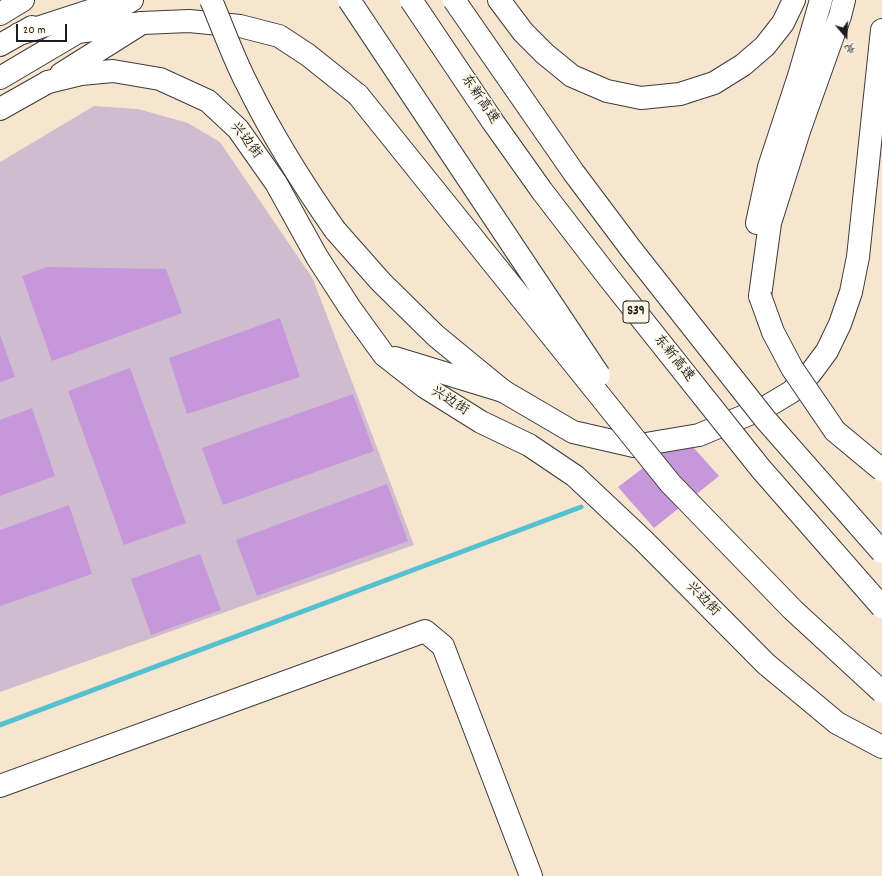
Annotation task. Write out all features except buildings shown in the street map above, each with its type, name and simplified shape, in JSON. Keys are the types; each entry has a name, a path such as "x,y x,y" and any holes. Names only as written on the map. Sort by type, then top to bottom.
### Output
{"main road":[{"path":"0,14 24,0"},
{"path":"0,45 76,0"},
{"path":"19,34 125,0"},
{"path":"0,78 132,0"},
{"path":"211,0 246,82 278,143 335,230 381,282 436,336 504,391 573,432 634,446 699,435 760,410 790,392 810,374 827,351 840,324 851,292 858,256 882,30"},
{"path":"349,0 543,289 670,483"},
{"name":"东新高速","path":"412,0 493,122 538,185 609,278 760,468 882,607"},
{"name":"S39","path":"454,0 574,173 631,249 765,419 882,552"},
{"path":"499,0 523,32 545,54 572,76 607,91 640,98 680,94 714,83 743,65 765,46 783,23 794,0"},
{"path":"821,0 799,76 769,167 757,223 760,296 773,332 792,368 835,431 882,470"},
{"path":"760,296 770,223 800,128 840,16 844,0"},
{"path":"78,32 142,23 189,21 240,26 279,36 308,55 358,95 670,483 793,610 882,692"},
{"path":"0,109 48,82 142,23"},
{"name":"兴边街","path":"48,82 81,74 113,70 160,79 208,101 238,128 276,184 317,257 350,308 384,355 425,387 481,422 529,444 575,476 642,540 766,664 837,723 882,746"},
{"path":"384,355 504,391"},
{"path":"0,786 425,631 443,646 531,876"}],"shaded area":[{"path":"94,106 138,109 188,123 220,142 313,279 414,545 0,692 0,162"}],"waterway":[{"path":"0,725 581,507"}]}
